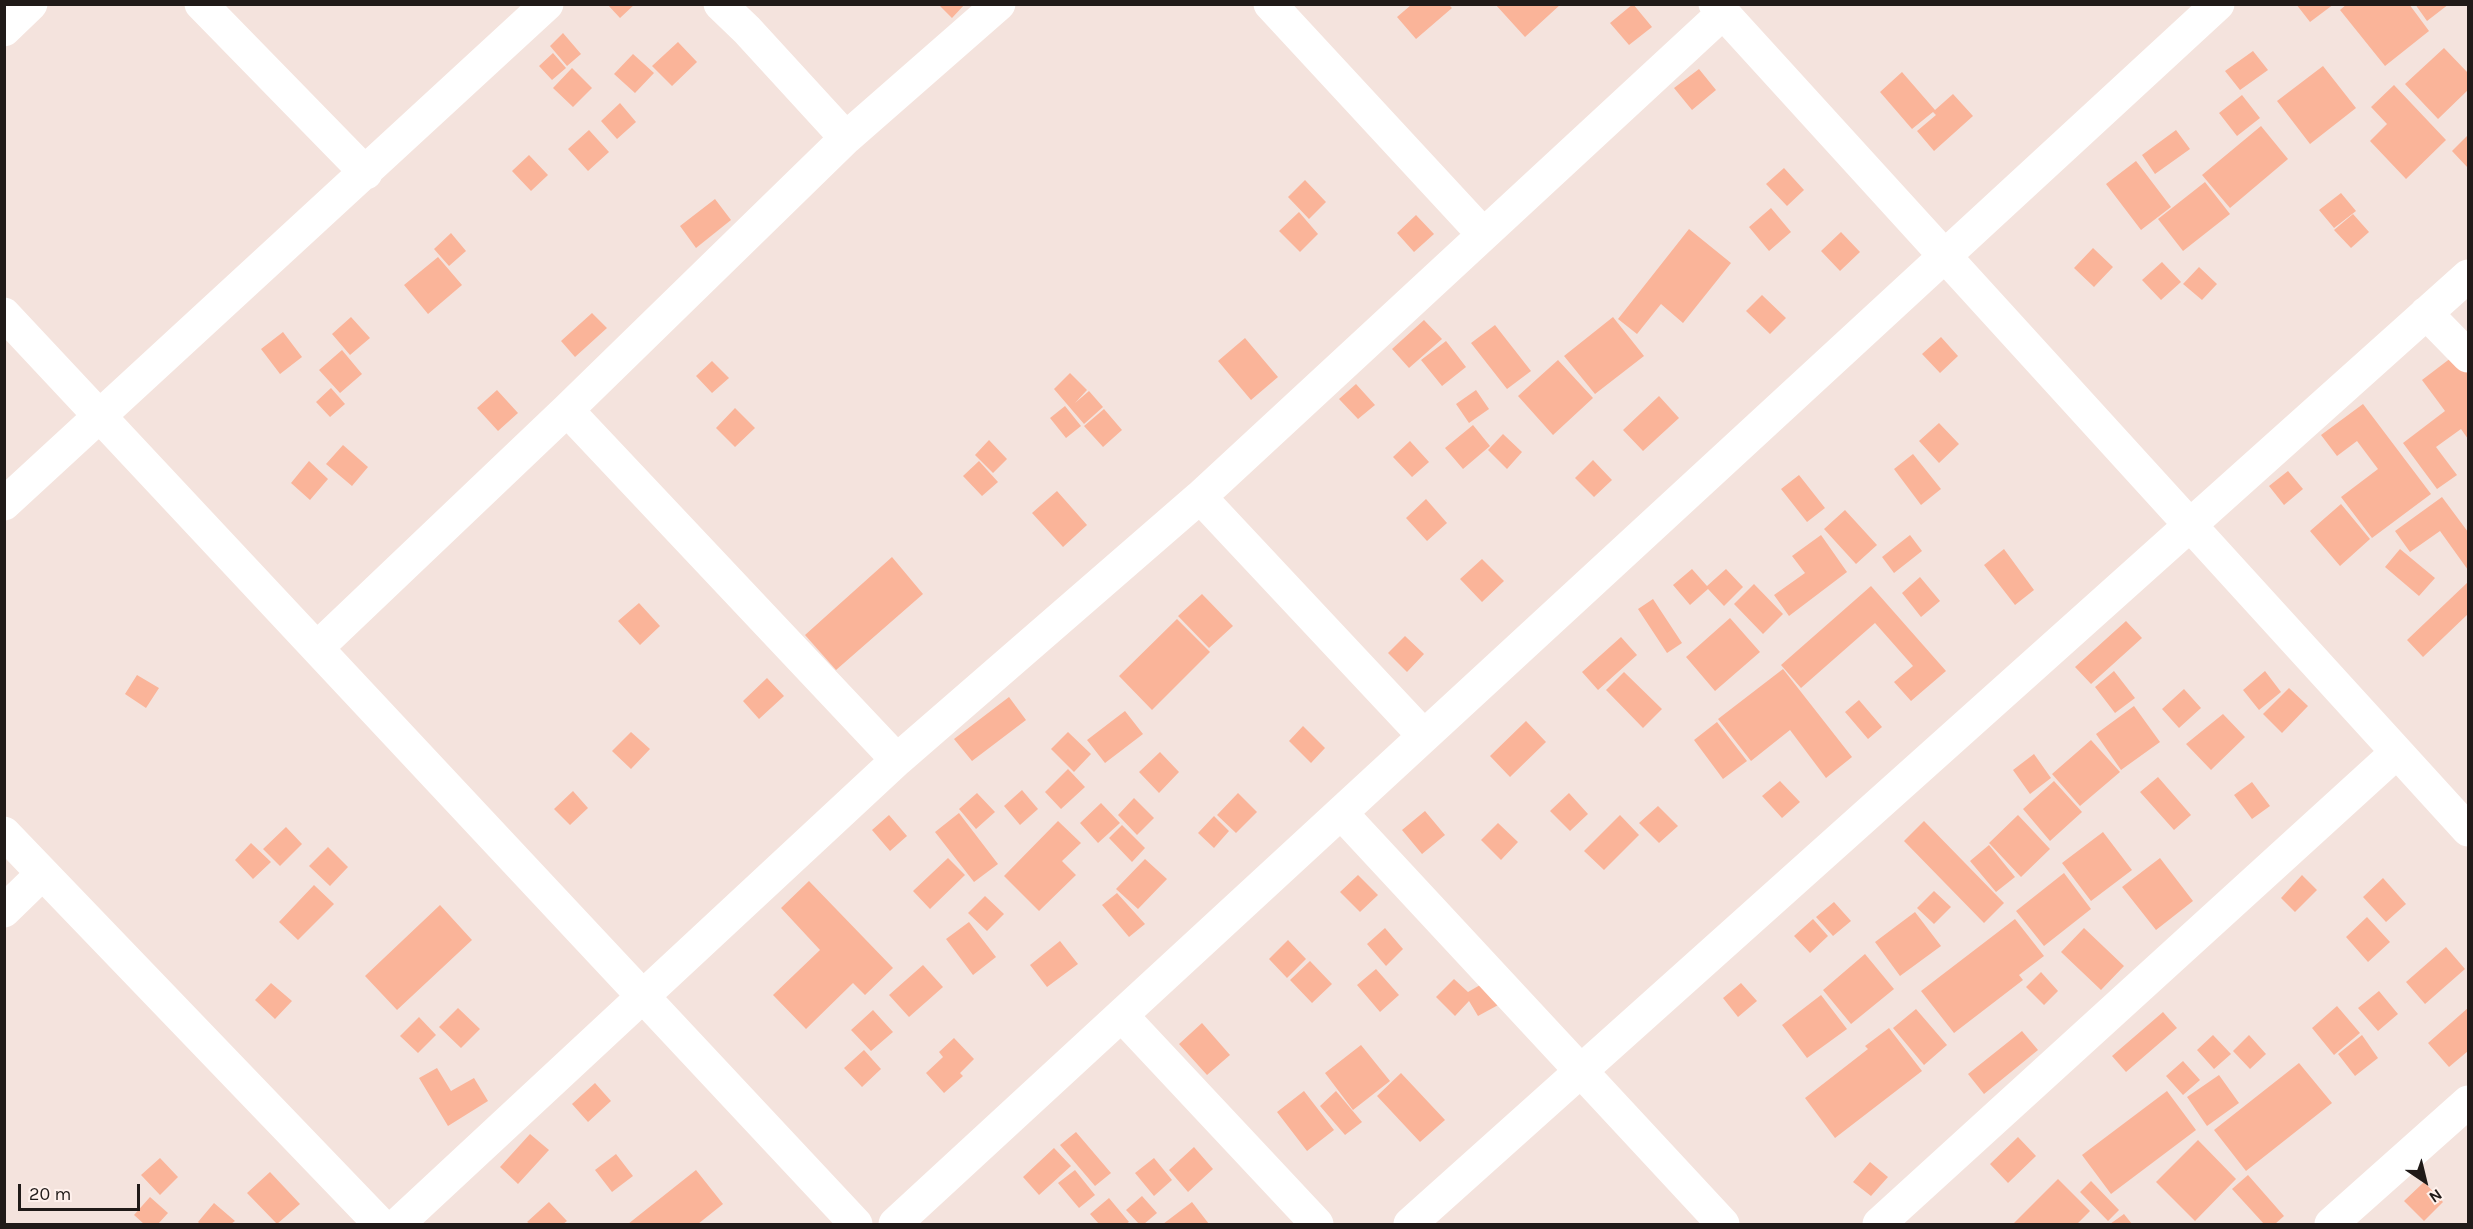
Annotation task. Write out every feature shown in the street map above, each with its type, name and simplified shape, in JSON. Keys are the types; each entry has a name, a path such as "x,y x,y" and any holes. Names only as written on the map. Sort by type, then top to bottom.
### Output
{"street":[{"path":"4,30 31,4"},
{"path":"201,4 366,172"},
{"path":"4,504 548,4"},
{"path":"720,4 747,30 846,138"},
{"path":"317,648 567,410 846,138 999,4"},
{"path":"1270,4 1483,234"},
{"path":"895,1224 1124,1017 1424,736 2218,4"},
{"path":"398,1224 644,998 897,759 1200,497 1483,234 1719,9 2469,830"},
{"path":"1410,1224 2469,276"},
{"path":"4,314 856,1224"},
{"path":"2426,314 2469,356"},
{"path":"567,410 897,759"},
{"path":"1200,497 1424,736"},
{"path":"1879,1224 2397,753"},
{"path":"1342,814 1723,1224"},
{"path":"4,833 380,1224"},
{"path":"4,911 42,874"},
{"path":"1124,1017 1317,1224"},
{"path":"2331,1224 2469,1102"}],"building":[{"path":"607,4 635,4 620,18"},
{"path":"938,4 965,4 952,18"},
{"path":"1495,4 1561,4 1525,37"},
{"path":"1633,4 1652,27 1629,45 1610,23"},
{"path":"2296,4 2334,4 2310,22"},
{"path":"2347,4 2409,4 2429,31 2385,66 2340,10"},
{"path":"2415,4 2449,4 2427,21"},
{"path":"1411,5 1449,5 1452,8 1416,39 1397,17"},
{"path":"563,33 581,54 567,66 550,46"},
{"path":"678,42 697,62 672,86 652,66"},
{"path":"2444,48 2468,73 2468,90 2438,119 2405,84"},
{"path":"2253,51 2268,70 2240,90 2225,71"},
{"path":"553,53 566,68 552,80 539,66"},
{"path":"633,54 654,73 635,93 614,74"},
{"path":"2323,66 2356,108 2310,144 2277,101"},
{"path":"572,68 592,88 573,107 553,88"},
{"path":"1699,69 1716,90 1692,110 1674,88"},
{"path":"1902,72 1935,110 1953,94 1973,116 1934,151 1917,131 1936,115 1933,112 1912,129 1880,92"},
{"path":"2394,85 2446,140 2406,179 2370,141 2387,124 2371,107"},
{"path":"2242,95 2260,118 2237,136 2219,113"},
{"path":"620,103 636,122 617,139 601,121"},
{"path":"2261,126 2288,159 2230,208 2202,175"},
{"path":"589,130 609,152 588,171 568,149"},
{"path":"2176,130 2190,149 2155,174 2142,155"},
{"path":"2468,135 2468,168 2452,151"},
{"path":"529,155 548,175 531,191 512,171"},
{"path":"2136,161 2171,207 2141,230 2106,184"},
{"path":"1784,168 1804,190 1787,206 1766,184"},
{"path":"1305,180 1326,202 1309,219 1288,197"},
{"path":"2205,182 2230,214 2183,251 2158,219"},
{"path":"2341,193 2356,211 2334,228 2319,210"},
{"path":"715,199 731,220 696,248 680,226"},
{"path":"1771,208 1791,232 1769,251 1749,227"},
{"path":"1299,212 1318,234 1300,252 1279,231"},
{"path":"2353,214 2369,232 2351,248 2334,230"},
{"path":"1416,215 1434,234 1414,252 1397,233"},
{"path":"1689,229 1731,263 1683,323 1661,304 1637,334 1618,319"},
{"path":"1841,232 1860,252 1840,271 1821,251"},
{"path":"451,233 466,251 449,266 434,249"},
{"path":"2093,248 2113,267 2094,287 2074,268"},
{"path":"438,257 462,285 428,314 404,285"},
{"path":"2162,262 2181,282 2161,300 2142,280"},
{"path":"2199,267 2217,284 2202,300 2183,284"},
{"path":"1762,295 1786,318 1770,334 1746,311"},
{"path":"592,313 607,328 575,357 561,341"},
{"path":"351,317 370,338 350,355 332,334"},
{"path":"1613,317 1644,356 1595,394 1564,356"},
{"path":"1424,320 1442,339 1409,368 1392,349"},
{"path":"1495,325 1531,371 1507,389 1471,343"},
{"path":"283,332 302,357 280,374 261,349"},
{"path":"1941,337 1958,356 1940,373 1922,354"},
{"path":"1245,338 1278,377 1251,400 1218,361"},
{"path":"1446,341 1466,367 1442,386 1421,360"},
{"path":"2464,348 2468,354 2468,439 2461,429 2436,447 2457,475 2437,489 2403,443 2445,411 2422,380"},
{"path":"342,350 362,374 340,393 319,370"},
{"path":"1558,360 1593,398 1553,435 1518,396"},
{"path":"712,361 729,378 712,393 696,376"},
{"path":"1070,373 1087,390 1075,403 1089,391 1103,407 1084,424 1054,389"},
{"path":"1356,384 1375,405 1358,419 1339,399"},
{"path":"331,388 345,404 330,417 316,402"},
{"path":"497,390 518,413 498,431 477,408"},
{"path":"1476,390 1489,409 1469,423 1456,404"},
{"path":"1659,396 1679,418 1643,451 1623,430"},
{"path":"2363,404 2431,494 2372,538 2341,497 2378,469 2357,441 2337,456 2321,435"},
{"path":"1065,406 1081,426 1066,438 1050,418"},
{"path":"735,408 755,428 735,447 716,428"},
{"path":"1104,409 1122,430 1103,447 1084,426"},
{"path":"1939,423 1959,444 1939,463 1919,441"},
{"path":"1473,425 1490,446 1463,469 1445,448"},
{"path":"1503,434 1522,452 1507,469 1488,450"},
{"path":"989,440 1007,459 993,473 975,455"},
{"path":"1410,441 1429,462 1412,477 1393,457"},
{"path":"343,445 368,467 352,486 326,464"},
{"path":"1913,454 1941,489 1921,505 1894,469"},
{"path":"1593,460 1612,480 1594,497 1575,478"},
{"path":"309,461 328,479 310,500 291,483"},
{"path":"979,461 998,482 982,496 963,476"},
{"path":"2288,471 2303,489 2284,505 2269,486"},
{"path":"1799,475 1825,508 1807,522 1781,489"},
{"path":"1057,491 1087,525 1063,547 1032,513"},
{"path":"2442,497 2468,532 2468,570 2440,531 2410,552 2395,531"},
{"path":"1426,499 1447,523 1427,541 1406,518"},
{"path":"2341,504 2370,539 2340,566 2310,531"},
{"path":"1845,510 1877,545 1856,564 1824,529"},
{"path":"1821,535 1847,572 1789,616 1774,595 1805,573 1792,556"},
{"path":"1910,535 1922,551 1894,573 1882,557"},
{"path":"2004,549 2034,590 2015,605 1984,565"},
{"path":"2400,549 2435,578 2419,596 2385,567"},
{"path":"892,557 923,594 836,670 805,635"},
{"path":"1482,559 1504,581 1482,602 1460,579"},
{"path":"1692,569 1707,586 1726,569 1743,587 1724,606 1708,589 1690,605 1673,585"},
{"path":"1920,577 1940,601 1921,617 1902,593"},
{"path":"2468,582 2468,614 2423,657 2407,640"},
{"path":"1754,584 1783,614 1763,634 1734,604"},
{"path":"1871,586 1946,671 1911,701 1894,682 1913,666 1875,623 1801,688 1781,665"},
{"path":"1202,594 1233,626 1209,648 1178,616"},
{"path":"1653,599 1682,643 1667,653 1638,609"},
{"path":"639,603 660,626 640,645 618,621"},
{"path":"1730,618 1760,652 1715,691 1686,657"},
{"path":"1177,619 1210,652 1152,710 1119,676"},
{"path":"2126,621 2142,638 2091,684 2075,667"},
{"path":"1405,636 1424,654 1407,672 1388,653"},
{"path":"1621,637 1637,655 1598,690 1582,672"},
{"path":"1783,669 1852,757 1826,778 1790,730 1751,761 1718,719"},
{"path":"2114,671 2135,698 2115,713 2095,687"},
{"path":"2265,671 2281,692 2259,710 2243,690"},
{"path":"1624,672 1662,709 1643,728 1606,690"},
{"path":"137,675 159,688 146,708 125,694"},
{"path":"767,678 784,696 759,719 743,701"},
{"path":"2289,688 2308,706 2282,733 2263,714"},
{"path":"2184,689 2201,708 2179,728 2162,709"},
{"path":"1009,697 1026,720 972,761 954,739"},
{"path":"1859,700 1882,727 1868,739 1845,712"},
{"path":"2134,706 2160,742 2121,770 2096,734"},
{"path":"1125,711 1143,734 1105,763 1087,740"},
{"path":"2223,714 2245,737 2211,770 2186,744"},
{"path":"1526,721 1546,742 1510,777 1490,756"},
{"path":"1717,722 1747,761 1723,779 1694,740"},
{"path":"1303,726 1325,748 1311,763 1289,741"},
{"path":"631,732 650,749 631,769 612,751"},
{"path":"1068,732 1091,754 1074,772 1051,749"},
{"path":"2091,740 2120,772 2080,806 2052,774"},
{"path":"1160,752 1179,772 1159,793 1139,772"},
{"path":"2034,754 2051,778 2030,794 2013,770"},
{"path":"1068,769 1085,787 1061,809 1045,792"},
{"path":"2158,777 2191,815 2174,830 2140,792"},
{"path":"1780,781 1800,802 1782,818 1762,796"},
{"path":"2054,781 2082,812 2050,841 2023,809"},
{"path":"2252,782 2270,806 2252,819 2234,795"},
{"path":"1022,790 1038,809 1020,825 1004,806"},
{"path":"573,791 588,808 570,825 554,809"},
{"path":"977,793 995,812 976,829 959,809"},
{"path":"1238,793 1257,812 1236,833 1217,815"},
{"path":"1569,793 1588,814 1570,831 1550,811"},
{"path":"1134,798 1154,818 1137,835 1118,815"},
{"path":"1101,803 1120,823 1098,843 1080,823"},
{"path":"1658,806 1678,826 1659,843 1639,823"},
{"path":"1425,811 1445,835 1422,854 1402,830"},
{"path":"959,813 998,864 974,882 935,832"},
{"path":"889,815 907,836 890,851 872,830"},
{"path":"1620,815 1639,835 1604,870 1584,851"},
{"path":"2018,815 2050,849 2021,877 1989,843"},
{"path":"1214,816 1229,831 1214,848 1198,833"},
{"path":"1058,821 1081,843 1062,861 1076,875 1039,911 1004,876"},
{"path":"1924,821 2004,903 1984,923 1904,841"},
{"path":"1498,823 1518,842 1501,860 1481,840"},
{"path":"1122,825 1145,848 1132,862 1109,838"},
{"path":"286,827 302,844 280,866 263,849"},
{"path":"2103,832 2132,870 2091,901 2062,863"},
{"path":"251,843 271,862 253,879 235,860"},
{"path":"1989,845 2015,877 1996,892 1970,861"},
{"path":"328,847 348,867 330,886 309,866"},
{"path":"948,858 965,875 930,909 913,891"},
{"path":"2160,858 2193,901 2156,930 2122,887"},
{"path":"1145,859 1167,879 1138,909 1116,889"},
{"path":"2064,873 2091,909 2044,946 2016,911"},
{"path":"1358,875 1378,895 1360,912 1340,892"},
{"path":"2302,875 2317,890 2295,912 2281,898"},
{"path":"2383,878 2406,904 2386,922 2363,897"},
{"path":"809,881 893,968 865,995 853,983 806,1029 773,995 820,950 781,908"},
{"path":"314,885 334,904 298,940 279,922"},
{"path":"1934,891 1951,907 1934,924 1917,908"},
{"path":"1117,893 1145,924 1129,937 1102,905"},
{"path":"985,896 1004,914 987,931 968,913"},
{"path":"1834,902 1851,921 1833,936 1816,917"},
{"path":"440,905 472,940 397,1010 365,976"},
{"path":"1915,912 1941,946 1900,976 1875,942"},
{"path":"2367,917 2390,942 2368,962 2346,937"},
{"path":"1813,919 1828,936 1810,953 1794,936"},
{"path":"2015,919 2044,956 2019,975 2023,980 1954,1033 1921,991"},
{"path":"969,922 996,957 973,975 946,939"},
{"path":"1385,928 1403,949 1386,966 1367,944"},
{"path":"2084,928 2124,966 2101,990 2061,952"},
{"path":"1288,940 1306,959 1287,978 1269,959"},
{"path":"1060,941 1078,964 1047,987 1030,965"},
{"path":"2446,947 2465,969 2425,1004 2406,982"},
{"path":"1865,954 1894,989 1851,1024 1823,990"},
{"path":"1310,961 1332,984 1312,1003 1290,980"},
{"path":"923,965 943,987 909,1017 889,995"},
{"path":"1376,969 1399,995 1380,1012 1357,985"},
{"path":"2041,972 2058,991 2044,1005 2026,987"},
{"path":"1454,979 1468,992 1487,981 1500,1004 1478,1016 1469,1001 1455,1016 1436,997"},
{"path":"271,983 292,1001 275,1019 255,1000"},
{"path":"1741,983 1757,1001 1738,1017 1723,998"},
{"path":"2379,991 2398,1014 2378,1031 2358,1008"},
{"path":"1821,995 1847,1029 1807,1058 1782,1025"},
{"path":"2337,1006 2360,1033 2334,1055 2312,1028"},
{"path":"458,1008 480,1029 461,1048 439,1027"},
{"path":"2468,1008 2468,1051 2449,1067 2428,1043"},
{"path":"1916,1009 1947,1045 1924,1065 1893,1028"},
{"path":"873,1010 893,1032 871,1051 851,1030"},
{"path":"2163,1012 2177,1028 2126,1072 2112,1056"},
{"path":"419,1017 436,1035 418,1053 400,1036"},
{"path":"1202,1023 1230,1055 1207,1075 1179,1044"},
{"path":"1889,1028 1922,1071 1835,1138 1805,1098 1868,1049 1865,1046"},
{"path":"2022,1031 2038,1050 1984,1094 1968,1074"},
{"path":"2213,1035 2231,1054 2214,1069 2197,1050"},
{"path":"2249,1035 2266,1054 2250,1069 2233,1051"},
{"path":"2362,1035 2378,1058 2355,1076 2338,1054"},
{"path":"954,1038 974,1059 960,1073 963,1076 944,1093 926,1073 943,1057 939,1052"},
{"path":"1361,1045 1390,1081 1353,1110 1325,1073"},
{"path":"864,1050 881,1069 862,1087 844,1068"},
{"path":"2183,1061 2200,1080 2183,1095 2166,1076"},
{"path":"2299,1063 2332,1103 2246,1171 2214,1130"},
{"path":"437,1068 451,1091 474,1078 488,1101 448,1126 419,1078"},
{"path":"1401,1073 1445,1120 1420,1142 1377,1096"},
{"path":"2219,1075 2239,1103 2207,1126 2187,1097"},
{"path":"595,1083 611,1101 588,1122 572,1104"},
{"path":"1304,1091 1334,1130 1307,1151 1277,1112"},
{"path":"1336,1091 1362,1122 1345,1135 1320,1106"},
{"path":"2167,1091 2196,1130 2111,1194 2082,1155"},
{"path":"1076,1132 1111,1173 1095,1186 1060,1145"},
{"path":"530,1134 549,1150 518,1184 500,1167"},
{"path":"2018,1137 2036,1156 2008,1183 1990,1164"},
{"path":"2198,1140 2236,1179 2195,1221 2156,1182"},
{"path":"1194,1147 1213,1169 1188,1192 1169,1170"},
{"path":"1054,1148 1071,1166 1039,1195 1023,1177"},
{"path":"616,1154 633,1176 612,1192 595,1170"},
{"path":"160,1158 178,1177 160,1195 141,1175"},
{"path":"1154,1158 1172,1180 1154,1196 1135,1173"},
{"path":"1870,1162 1888,1177 1871,1196 1853,1182"},
{"path":"696,1170 723,1204 698,1224 628,1224"},
{"path":"1075,1170 1095,1195 1079,1208 1058,1183"},
{"path":"270,1172 300,1204 277,1224 247,1193"},
{"path":"2248,1175 2284,1216 2275,1224 2264,1224 2232,1189"},
{"path":"2058,1179 2090,1211 2077,1224 2013,1224"},
{"path":"2091,1181 2119,1210 2108,1221 2080,1192"},
{"path":"2424,1182 2443,1202 2424,1221 2404,1201"},
{"path":"1142,1196 1157,1213 1144,1224 1139,1224 1126,1210"},
{"path":"150,1197 168,1213 158,1224 144,1224 134,1215"},
{"path":"1109,1198 1129,1222 1099,1224 1090,1214"},
{"path":"549,1202 567,1221 563,1224 530,1224 527,1222"},
{"path":"1192,1202 1209,1224 1163,1224"},
{"path":"214,1203 235,1221 231,1224 200,1224 198,1222"},
{"path":"2124,1214 2132,1224 2110,1224"}]}
